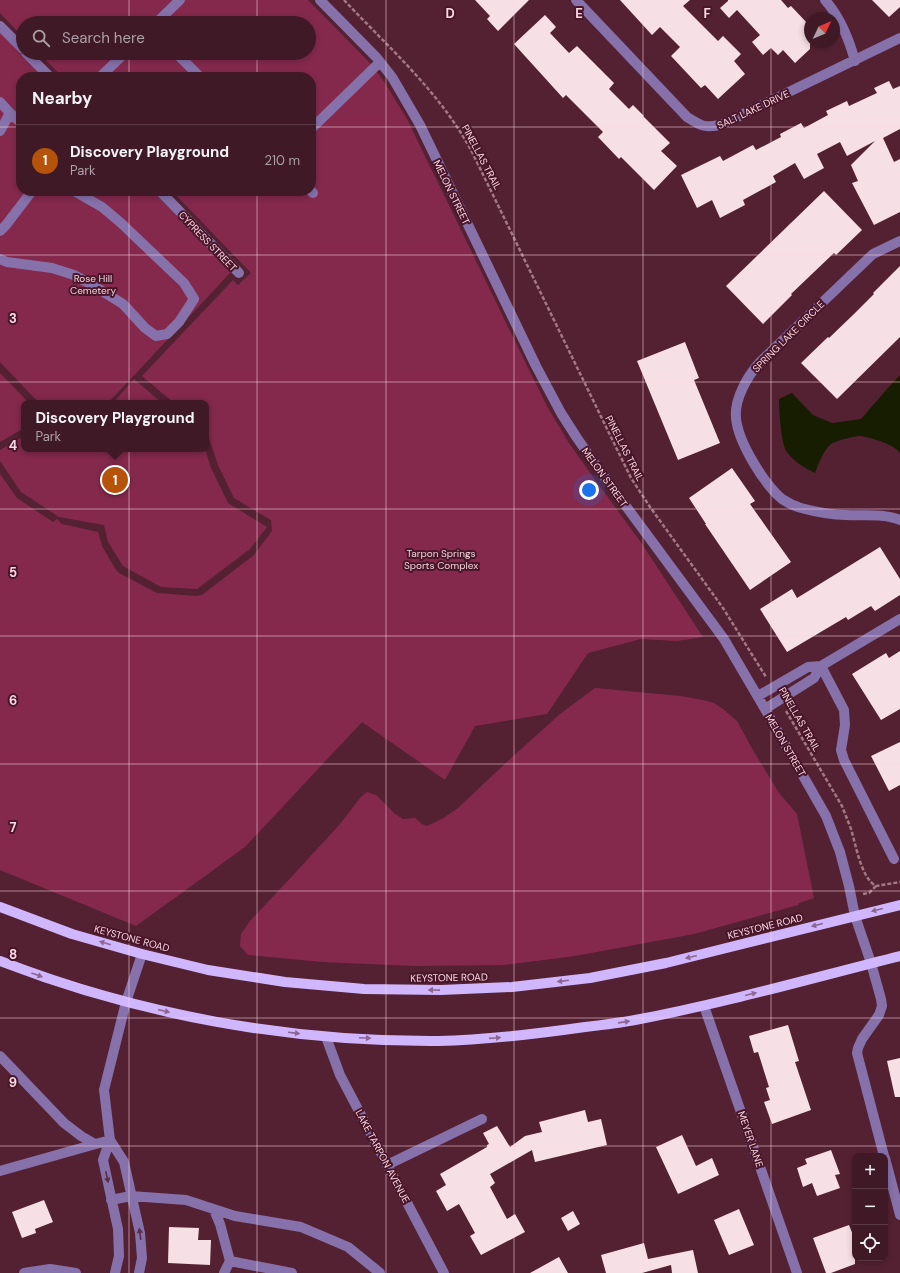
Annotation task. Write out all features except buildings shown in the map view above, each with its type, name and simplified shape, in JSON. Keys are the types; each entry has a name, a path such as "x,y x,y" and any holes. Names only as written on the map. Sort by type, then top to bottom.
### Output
{"main road":[{"name":"KEYSTONE ROAD","path":"0,907 72,934 142,954 208,970 293,983 364,988 441,990 512,987 590,978 666,963 900,905"},
{"path":"0,962 46,978 126,1002 190,1017 261,1029 326,1037 438,1041 530,1035 634,1021 704,1006 900,956"}],"street":[{"path":"163,16 180,0"},
{"name":"MELON STREET","path":"320,0 380,62 392,77 415,114 539,372 561,413 600,471 720,634 765,708 829,823 845,870 855,916 871,963 881,999 882,1006 879,1015 859,1043 857,1053 884,1153"},
{"name":"SALT LAKE DRIVE","path":"576,0 687,117 706,127 713,127 722,124 900,38"},
{"path":"825,0 835,14 844,31 855,61"},
{"path":"0,26 16,43"},
{"path":"33,60 45,72"},
{"path":"105,72 118,60"},
{"path":"183,60 195,72"},
{"path":"316,124 380,62"},
{"path":"0,102 16,118"},
{"path":"0,131 10,113"},
{"path":"0,231 28,196"},
{"path":"0,259 7,262 52,268 74,275 123,304 145,328 156,336 167,334 179,322 194,299 184,283 120,223 102,207 83,196"},
{"name":"CYPRESS STREET","path":"165,196 239,273"},
{"name":"SPRING LAKE CIRCLE","path":"900,241 873,254 760,361 749,375 744,385 738,403 736,417 742,438 754,463 768,484 783,500 801,508 823,513 888,516 900,520"},
{"path":"758,696 808,667 821,666 900,619"},
{"path":"765,708 814,678 821,666"},
{"path":"821,666 844,710 845,725 842,750 844,760 894,859"},
{"path":"139,1273 142,1258 140,1233 124,1162 110,1140 104,1090 126,1002 142,954"},
{"name":"MEYER LANE","path":"704,1006 797,1273"},
{"name":"LAKE TARPON AVENUE","path":"326,1037 340,1075 444,1273"},
{"path":"0,1056 64,1123 81,1136 95,1144"},
{"path":"387,1165 482,1119"},
{"path":"0,1171 110,1140"},
{"path":"110,1140 103,1160 118,1229 118,1256 115,1273"},
{"name":"MELON STREET","path":"888,1169 900,1215"},
{"path":"111,1200 131,1196 186,1200 235,1216 301,1227 348,1247 380,1273"},
{"path":"214,1210 224,1235 230,1261 224,1273"},
{"path":"230,1261 292,1273"},
{"path":"24,1273 50,1269 76,1273"}],"path":[{"name":"PINELLAS TRAIL","path":"344,0 434,94 456,124 476,158 631,478 650,507 724,608 772,688"},
{"name":"PINELLAS TRAIL","path":"779,700 842,806 867,877 872,884 876,886 900,882"}],"green space":[{"name":"Tarpon Springs Sports Complex","path":"0,0 308,0 371,64 385,83 407,119 548,408 569,443 640,541 703,637 677,641 641,639 588,653 547,714 475,726 445,780 362,722 245,847 136,926 0,870 0,474 17,498 53,522 57,519 62,524 98,532 102,546 116,570 157,593 196,596 202,595 254,555 272,531 271,520 234,498 218,465 209,438 209,400 170,400 142,376 233,280 238,285 251,273 177,196 316,196 316,72 57,72 46,60 316,60 316,16 16,16 16,30 0,13"},
{"name":"Rose Hill Cemetery","path":"0,29 16,46 16,60 30,60 41,72 16,72 16,196 159,196 231,272 111,400 36,400 0,362"},
{"path":"0,373 26,400 21,400 21,430 0,442"},
{"path":"134,379 158,400 116,400"},
{"path":"21,438 21,452 206,452 211,468 228,503 267,527 250,549 197,589 161,587 123,566 108,542 104,525 59,517 21,492 0,461 0,450"},
{"path":"595,688 680,696 703,700 714,703 737,721 779,793 797,814 814,898 799,903 798,905 694,934 575,956 503,965 415,966 322,962 248,955 240,946 241,934 250,921 340,824 361,797 367,792 376,795 394,813 403,819 415,818 427,826 442,819 458,808 560,714"}],"shaded area":[{"path":"900,375 900,453 888,444 877,440 861,436 851,437 837,441 828,447 823,454 815,473 796,462 787,452 783,442 779,399 792,393 813,415 832,423 861,419"}],"place":[{"name":"Discovery Playground","path":"115,480"}]}
